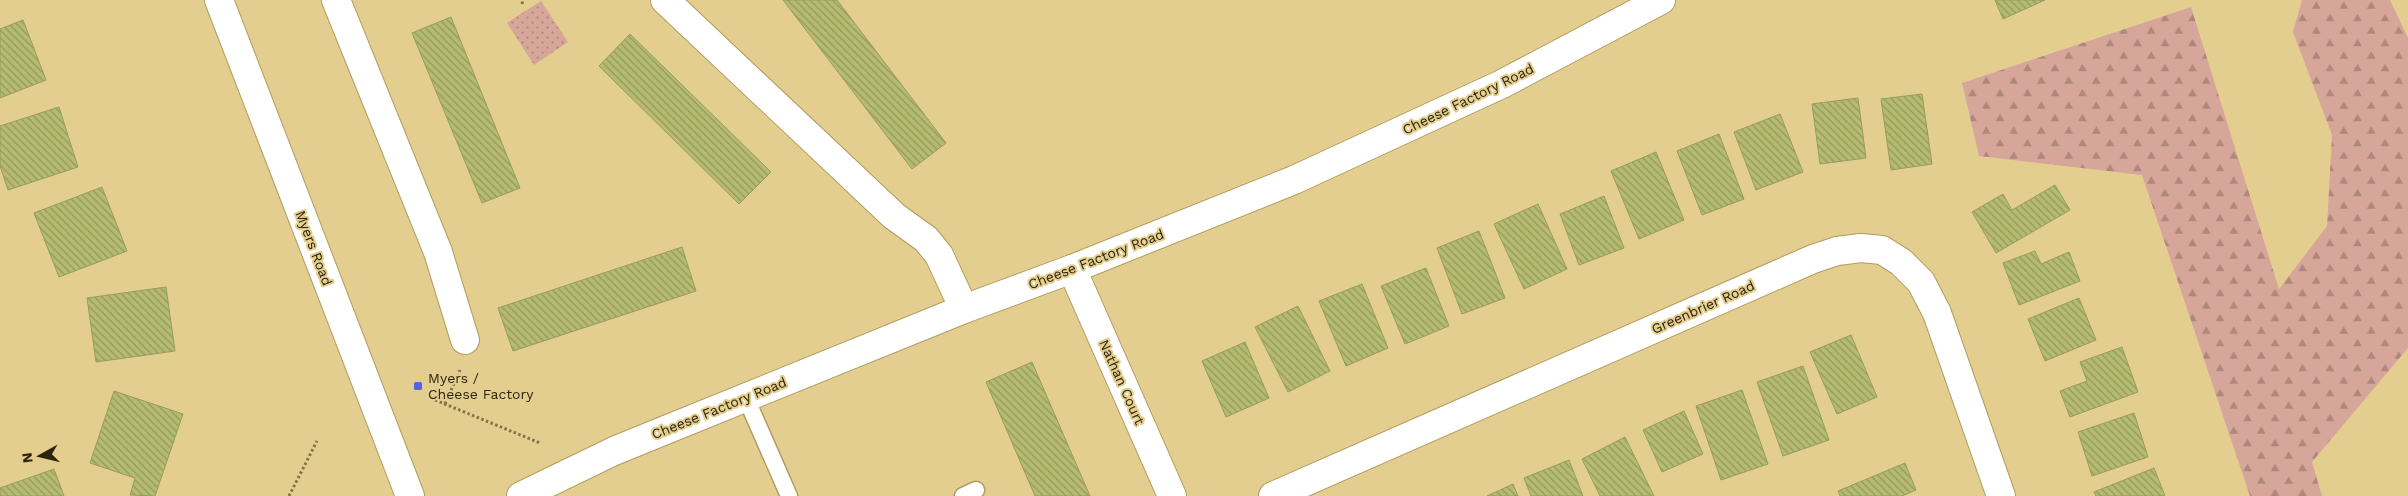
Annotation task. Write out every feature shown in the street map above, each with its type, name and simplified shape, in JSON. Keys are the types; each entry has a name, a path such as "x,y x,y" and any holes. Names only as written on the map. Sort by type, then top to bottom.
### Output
{"street":[{"name":"Myers Road","path":"219,0 410,496"},
{"path":"336,0 438,252 464,340"},
{"path":"665,0 881,204 926,239 939,255 964,309"},
{"name":"Cheese Factory Road","path":"521,496 614,451 964,309 1072,269 1294,180 1502,84 1660,0"},
{"name":"Greenbrier Road","path":"1273,496 1813,259 1837,251 1861,248 1882,250 1901,262 1921,282 1937,313 2001,496"},
{"name":"Nathan Court","path":"1072,269 1172,496"}],"lane":[{"path":"746,398 789,496"}],"path":[{"path":"445,404 463,363 464,340"},
{"path":"435,400 540,444"},
{"path":"289,496 317,441"}],"green space":[{"path":"2302,0 2390,0 2408,38 2408,348 2312,462 2322,496 2250,496 2142,175 1979,156 1962,83 2191,7 2279,289 2327,226 2332,135 2293,32"},
{"path":"541,1 568,42 534,65 507,23"}],"building":[{"path":"783,0 837,0 946,143 912,169"},
{"path":"1995,0 2045,0 2003,19"},
{"path":"451,17 520,188 482,203 412,33"},
{"path":"23,20 46,80 0,98 0,29"},
{"path":"630,34 771,172 739,204 599,66"},
{"path":"1922,94 1932,164 1891,170 1881,99"},
{"path":"1858,98 1866,158 1820,164 1812,104"},
{"path":"59,107 78,167 8,190 0,166 0,126"},
{"path":"1780,114 1803,172 1756,190 1734,132"},
{"path":"1719,134 1744,199 1702,215 1677,151"},
{"path":"1656,152 1684,220 1639,239 1611,171"},
{"path":"2055,185 2070,210 1996,253 1972,212 2003,194 2012,210"},
{"path":"102,187 127,251 59,277 34,213"},
{"path":"1604,196 1624,248 1579,265 1560,214"},
{"path":"1538,204 1567,269 1524,289 1494,224"},
{"path":"1479,231 1505,298 1462,314 1437,248"},
{"path":"682,247 696,291 513,351 498,308"},
{"path":"2035,251 2041,264 2069,252 2080,281 2019,305 2003,263"},
{"path":"1426,268 1449,326 1405,344 1381,286"},
{"path":"1362,284 1388,348 1346,366 1319,301"},
{"path":"166,287 175,351 96,362 87,298"},
{"path":"2079,298 2096,340 2045,361 2028,319"},
{"path":"1298,306 1330,371 1288,392 1255,327"},
{"path":"1851,335 1877,397 1837,414 1810,352"},
{"path":"1245,342 1269,398 1226,417 1202,361"},
{"path":"2122,347 2138,392 2070,417 2060,391 2087,381 2080,362"},
{"path":"1032,362 1090,496 1035,496 986,382"},
{"path":"1803,366 1829,440 1783,456 1757,382"},
{"path":"1742,390 1768,464 1721,480 1696,406"},
{"path":"114,391 183,414 155,496 130,495 135,478 90,463"},
{"path":"1684,411 1703,454 1662,472 1643,430"},
{"path":"2134,413 2148,457 2092,476 2078,432"},
{"path":"1625,437 1654,496 1600,496 1582,459"},
{"path":"1569,460 1583,496 1531,496 1524,478"},
{"path":"1905,463 1916,490 1902,496 1840,496 1838,491"},
{"path":"2154,468 2165,496 2096,496 2094,492"},
{"path":"54,469 64,496 0,496 0,488"},
{"path":"1513,484 1518,496 1487,496"}],"place":[{"name":"Myers / Cheese Factory","path":"418,386"}]}
